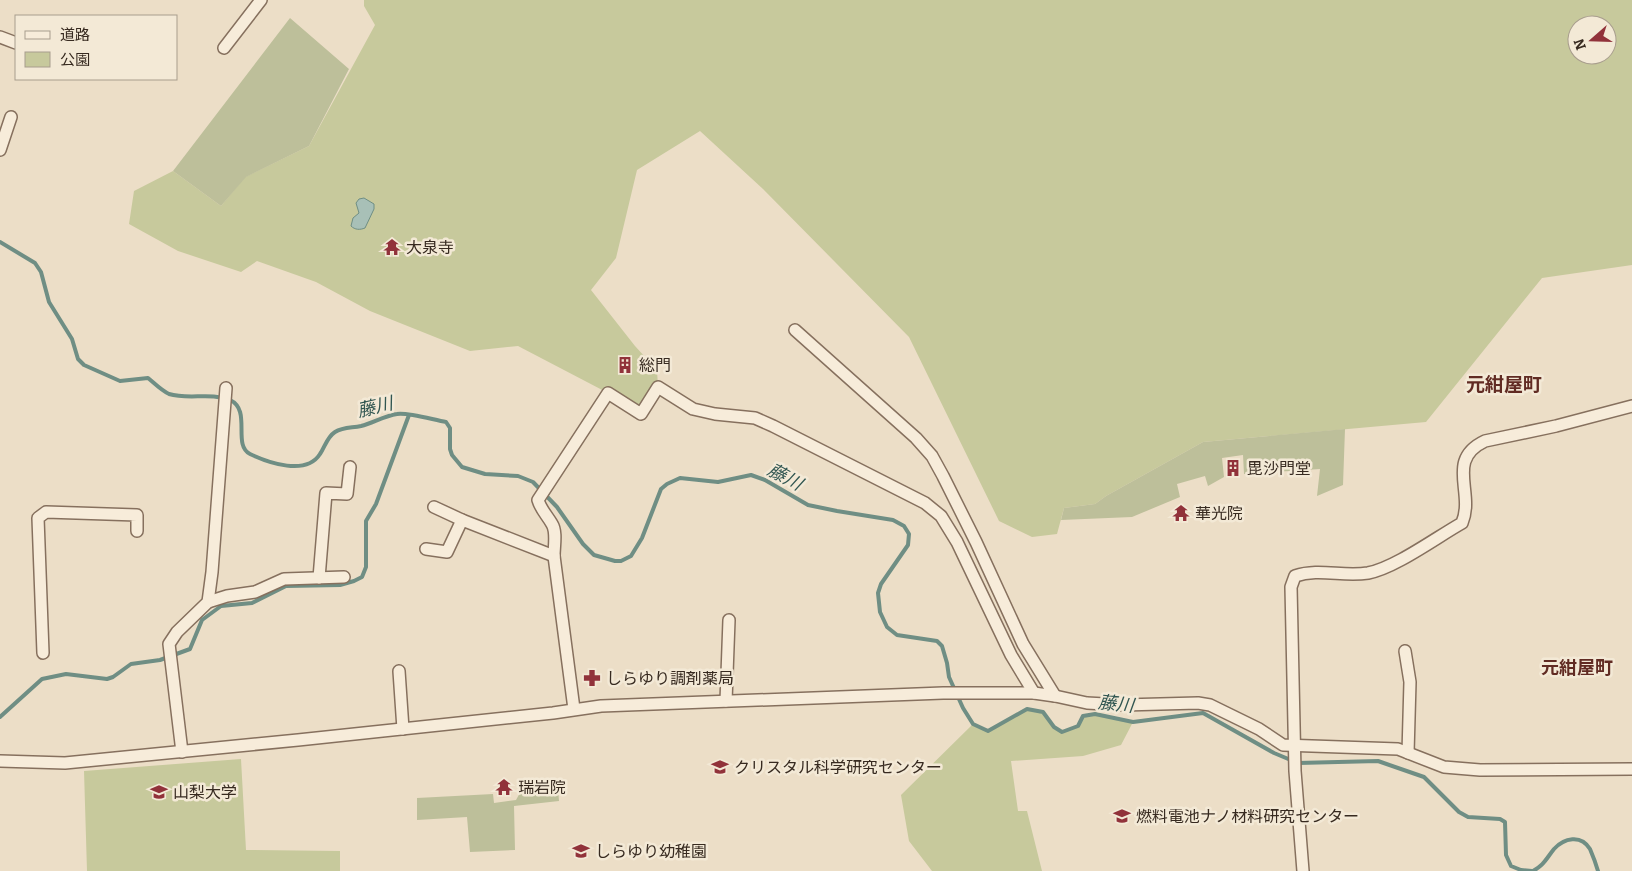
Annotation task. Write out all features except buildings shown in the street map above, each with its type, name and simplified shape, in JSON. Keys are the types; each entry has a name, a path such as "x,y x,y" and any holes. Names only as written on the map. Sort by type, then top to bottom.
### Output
{"street":[{"path":"224,48 261,0"},
{"path":"0,37 15,43"},
{"path":"0,150 11,117"},
{"path":"795,330 916,438 932,456 976,542 1023,644 1055,696"},
{"path":"574,709 554,556 554,526 540,508 538,500 608,394 641,414 658,387 693,409 715,414 755,418 766,423 904,491 941,516 957,542 1011,655 1034,694"},
{"path":"208,602 226,390"},
{"path":"1303,871 1295,771 1291,587 1295,576 1307,572 1366,573 1376,570 1394,564 1462,522 1466,514 1463,465 1466,456 1476,445 1485,441 1556,426 1632,406"},
{"path":"319,578 326,493 347,494 350,467"},
{"path":"434,507 554,556"},
{"path":"42,653 38,518 46,512 138,515 138,531"},
{"path":"426,548 447,552 462,520"},
{"path":"182,752 169,644 177,632 208,602 227,596 255,592 284,579 344,577"},
{"path":"726,701 729,620"},
{"path":"1405,651 1410,682 1408,753"},
{"path":"399,670 403,729"},
{"path":"0,761 65,763 403,729 609,705 943,693 1034,694 1055,696 1087,703 1123,705 1210,704 1260,729 1283,745 1295,749 1398,749 1444,767 1480,770 1632,769"}],"green space":[{"path":"364,0 1632,0 1632,265 1542,278 1426,422 1203,442 1095,504 1064,508 1057,534 1032,537 999,521 909,337 763,189 700,131 637,170 616,258 591,290 635,346 657,370 658,387 641,414 608,393 518,346 470,351 370,311 316,282 257,261 241,272 178,251 129,224 134,191 173,171 221,206 245,177 309,146 375,25 364,6"},
{"path":"290,18 349,69 309,146 246,177 221,206 173,171"},
{"path":"1345,429 1343,485 1317,496 1320,469 1244,474 1243,455 1222,458 1224,477 1208,486 1205,476 1177,484 1180,497 1132,517 1061,520 1064,508 1095,504 1203,442"},
{"path":"1027,709 1043,712 1054,727 1062,732 1078,726 1083,716 1095,714 1133,722 1121,745 1083,756 1011,761 1018,811 1027,811 1042,871 932,871 909,841 901,795 973,724 988,731"},
{"name":"山梨大学","path":"241,759 246,850 340,851 340,871 87,871 84,771"},
{"path":"558,789 559,801 514,806 515,850 470,852 467,817 417,820 417,798 493,794 494,803 516,800 521,791"}],"shaded area":[{"path":"364,198 374,204 374,209 365,228 356,229 351,226 353,218 359,213 356,203 359,199"}],"waterway":[{"name":"藤川","path":"0,242 35,263 41,272 49,302 72,339 78,359 84,365 120,381 148,378 169,394 177,396 215,397 230,400 240,411 242,443 245,450 250,454 287,466 306,465 314,461 320,454 332,434 344,428 361,426 397,414 414,415 446,422 450,428 450,449 452,455 462,467 485,474 518,476 533,482 557,507 583,544 594,555 615,561 621,561 631,556 642,538 661,489 680,478 718,482 751,475 765,480 808,505 893,520 904,526 909,534 908,545 881,584 878,593 880,612 887,627 897,635 937,641 942,646 949,677 963,708 973,724 988,731 1027,709 1043,712 1054,727 1062,732 1078,726 1083,716 1095,714 1133,722 1203,713 1274,753 1298,763 1378,761 1424,777 1459,812 1468,817 1500,819 1505,822 1506,855 1511,866 1521,870 1532,871"},
{"path":"0,717 42,679 66,674 107,679 131,664 160,660 190,649 202,620 221,606 252,603 286,586 340,585 362,577 366,567 366,521 376,504 409,415"},
{"name":"藤川","path":"1533,871 1542,864 1558,845 1572,839 1586,844 1590,849 1598,871"}],"place":[{"name":"大泉寺","path":"392,247"},
{"name":"総門","path":"625,365"},
{"name":"毘沙門堂","path":"1233,468"},
{"name":"華光院","path":"1181,513"},
{"name":"しらゆり調剤薬局","path":"592,678"},
{"name":"クリスタル科学研究センター","path":"720,767"},
{"name":"瑞岩院","path":"504,787"},
{"name":"山梨大学","path":"159,792"},
{"name":"燃料電池ナノ材料研究センター","path":"1122,816"},
{"name":"しらゆり幼稚園","path":"581,851"}],"district":[{"name":"元紺屋町","path":"1504,384"},
{"name":"元紺屋町","path":"1577,668"}]}
